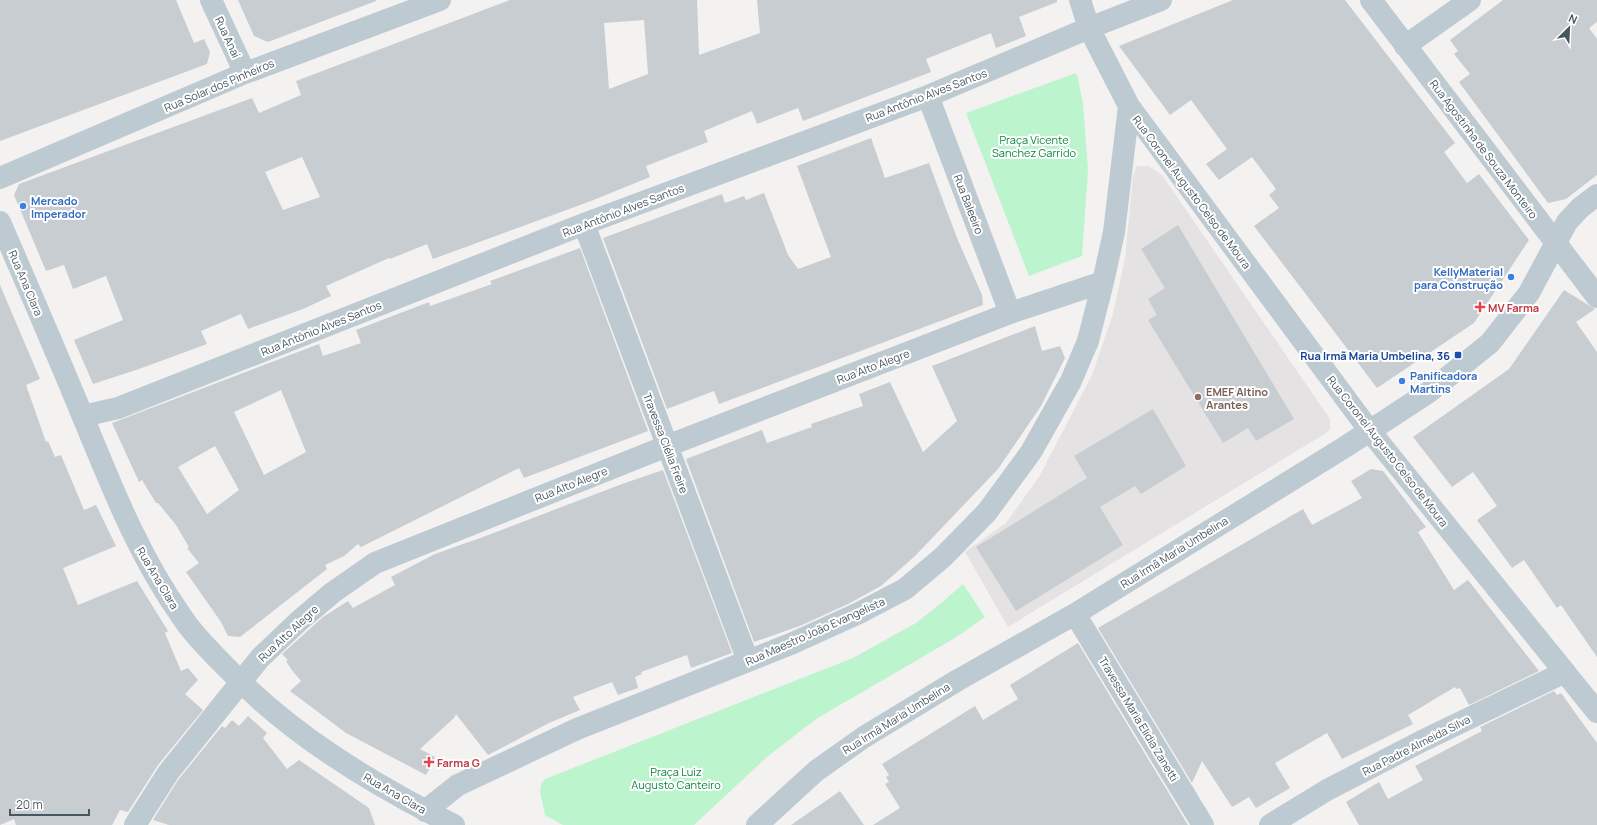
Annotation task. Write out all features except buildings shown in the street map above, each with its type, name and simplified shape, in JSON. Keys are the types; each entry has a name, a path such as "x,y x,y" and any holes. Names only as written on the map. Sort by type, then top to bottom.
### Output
{"street":[{"name":"Rua Anaí","path":"211,0 245,73"},
{"name":"Rua Solar dos Pinheiros","path":"0,178 245,73 440,0"},
{"path":"1080,0 1090,28 1129,106"},
{"name":"Rua Antônio Alves Santos","path":"83,416 118,408 584,224 928,96 1161,0"},
{"name":"Rua Agostinha de Souza Monteiro","path":"1371,0 1597,297"},
{"path":"1405,46 1470,0"},
{"name":"Rua Baleeiro","path":"928,96 1010,313"},
{"name":"Rua Maestro João Evangelista","path":"425,811 458,785 578,728 793,643 859,613 905,589 943,557 987,512 1031,452 1071,381 1088,341 1104,282 1114,232 1129,106"},
{"name":"Rua Coronel Augusto Celso de Moura","path":"1129,106 1369,430 1597,712"},
{"name":"Rua Irmã Maria Umbelina","path":"757,825 816,771 864,737 958,680 1075,614 1345,447 1369,430 1430,392 1490,342 1529,293 1567,222 1580,208 1597,195"},
{"name":"Rua Ana Clara","path":"0,222 83,416 112,490 139,546 160,584 183,619 240,683 269,708 348,766 425,811 454,825"},
{"name":"Travessa Clélia Freire","path":"584,224 748,661"},
{"name":"Rua Alto Alegre","path":"135,825 168,773 260,658 299,621 332,593 375,563 667,446 1010,313 1104,282"},
{"name":"Travessa Maria Elidia Zanetti","path":"1075,614 1202,825"},
{"name":"Rua Padre Almeida Silva","path":"1270,825 1327,790 1361,772 1565,672"}],"shaded area":[{"name":"EMEF Altino Arantes","path":"1137,166 1149,166 1162,175 1330,419 1330,429 1326,433 1008,627 965,552 1006,523 1039,477 1092,375 1113,314 1125,258 1133,176"}],"green space":[{"name":"Praça Vicente Sanchez Garrido","path":"1076,73 1083,103 1088,170 1082,256 1029,276 966,113"},
{"name":"Praça Luiz Augusto Canteiro","path":"963,584 985,617 955,638 816,719 767,757 694,825 563,825 545,815 540,792 541,784 545,779 853,658 916,623"}],"place":[{"name":"Mercado Imperador","path":"23,206"},
{"name":"KellyMaterial para Construção","path":"1511,277"},
{"name":"MV Farma","path":"1480,307"},
{"name":"Rua Irmã Maria Umbelina, 36","path":"1458,355"},
{"name":"Panificadora Martins","path":"1402,381"},
{"name":"EMEF Altino Arantes","path":"1198,397"},
{"name":"Farma G","path":"429,762"}]}
